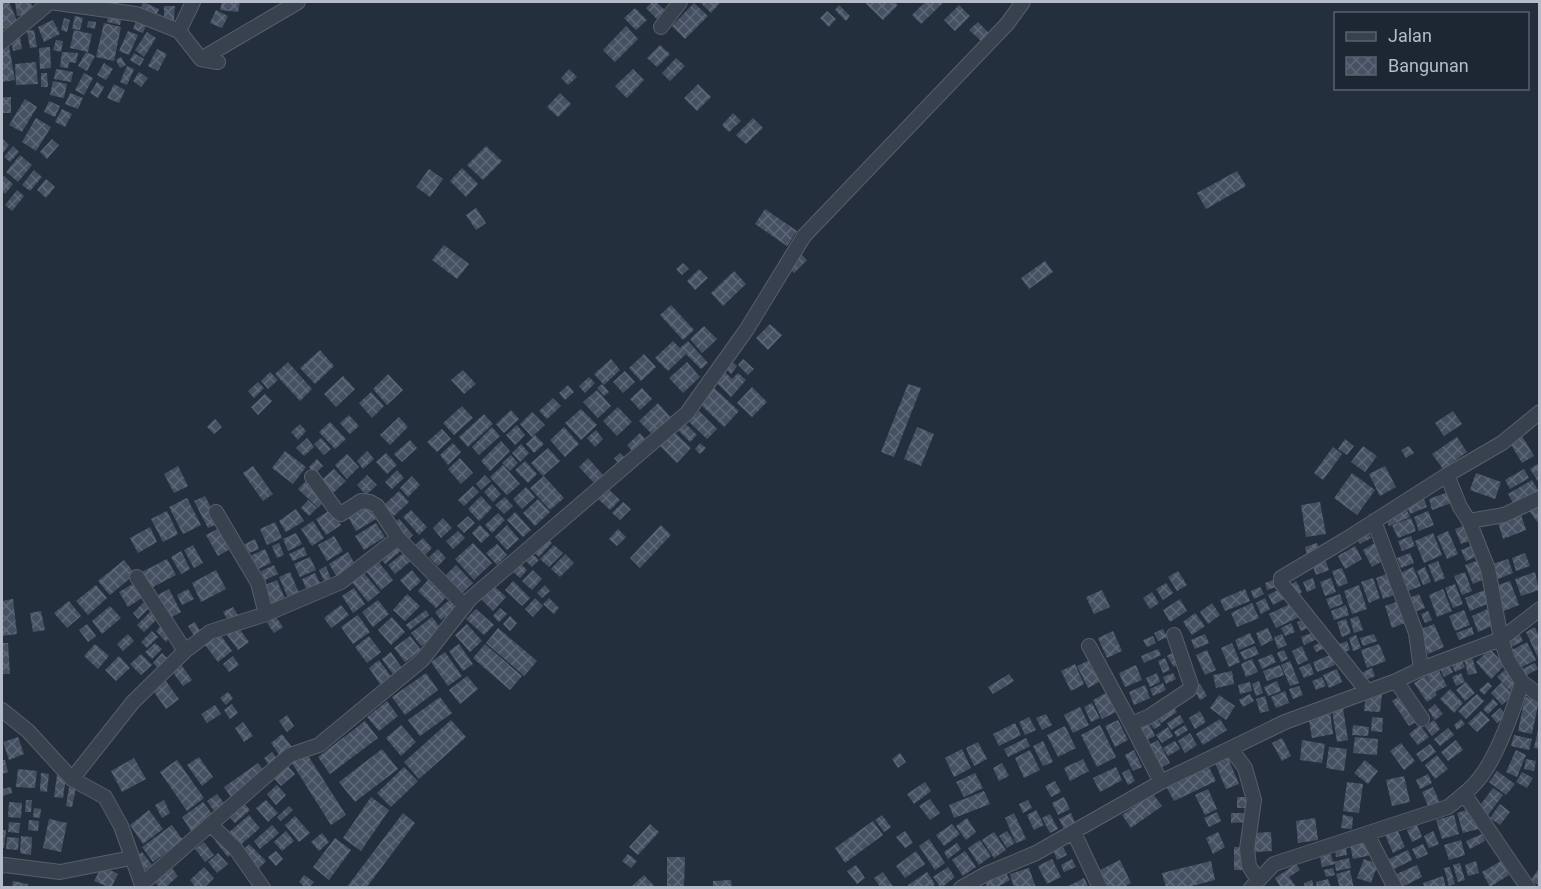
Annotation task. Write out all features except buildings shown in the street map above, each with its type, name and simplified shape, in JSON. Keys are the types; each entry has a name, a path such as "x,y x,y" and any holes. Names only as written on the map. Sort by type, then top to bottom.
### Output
{"street":[{"path":"2,42 50,2 136,14 179,31 201,59 218,62"},
{"path":"179,31 193,2"},
{"path":"201,59 298,2"},
{"path":"661,27 680,2"},
{"path":"2,710 28,731 72,779 105,797 121,826 142,886 290,755 319,745 422,660 470,599 687,413 747,329 804,236 1007,24 1023,2"},
{"path":"1367,692 1280,580 1281,578 1503,443 1539,412"},
{"path":"1447,475 1460,507 1469,520 1488,569 1501,639 1508,660 1522,682 1539,696"},
{"path":"312,477 341,514 361,501 377,506 398,538 465,606"},
{"path":"1469,520 1504,515 1539,498"},
{"path":"216,512 258,583 266,614"},
{"path":"1374,521 1416,633 1421,669"},
{"path":"72,779 133,702 184,651 210,632 266,614 341,582 398,538"},
{"path":"138,577 184,651"},
{"path":"961,888 1074,833 1089,822 1161,782 1285,722 1501,639 1539,609"},
{"path":"1131,724 1150,716 1189,690 1191,685 1174,635"},
{"path":"1089,646 1161,782"},
{"path":"1396,681 1422,719"},
{"path":"1231,749 1245,768 1254,800 1247,849 1248,866 1255,884 1274,864 1436,813 1465,795 1485,772 1511,719 1522,682"},
{"path":"1465,795 1528,888"},
{"path":"210,824 235,848 263,888"},
{"path":"1074,833 1100,888"},
{"path":"1367,834 1395,888"},
{"path":"2,866 60,872 131,858"}]}
